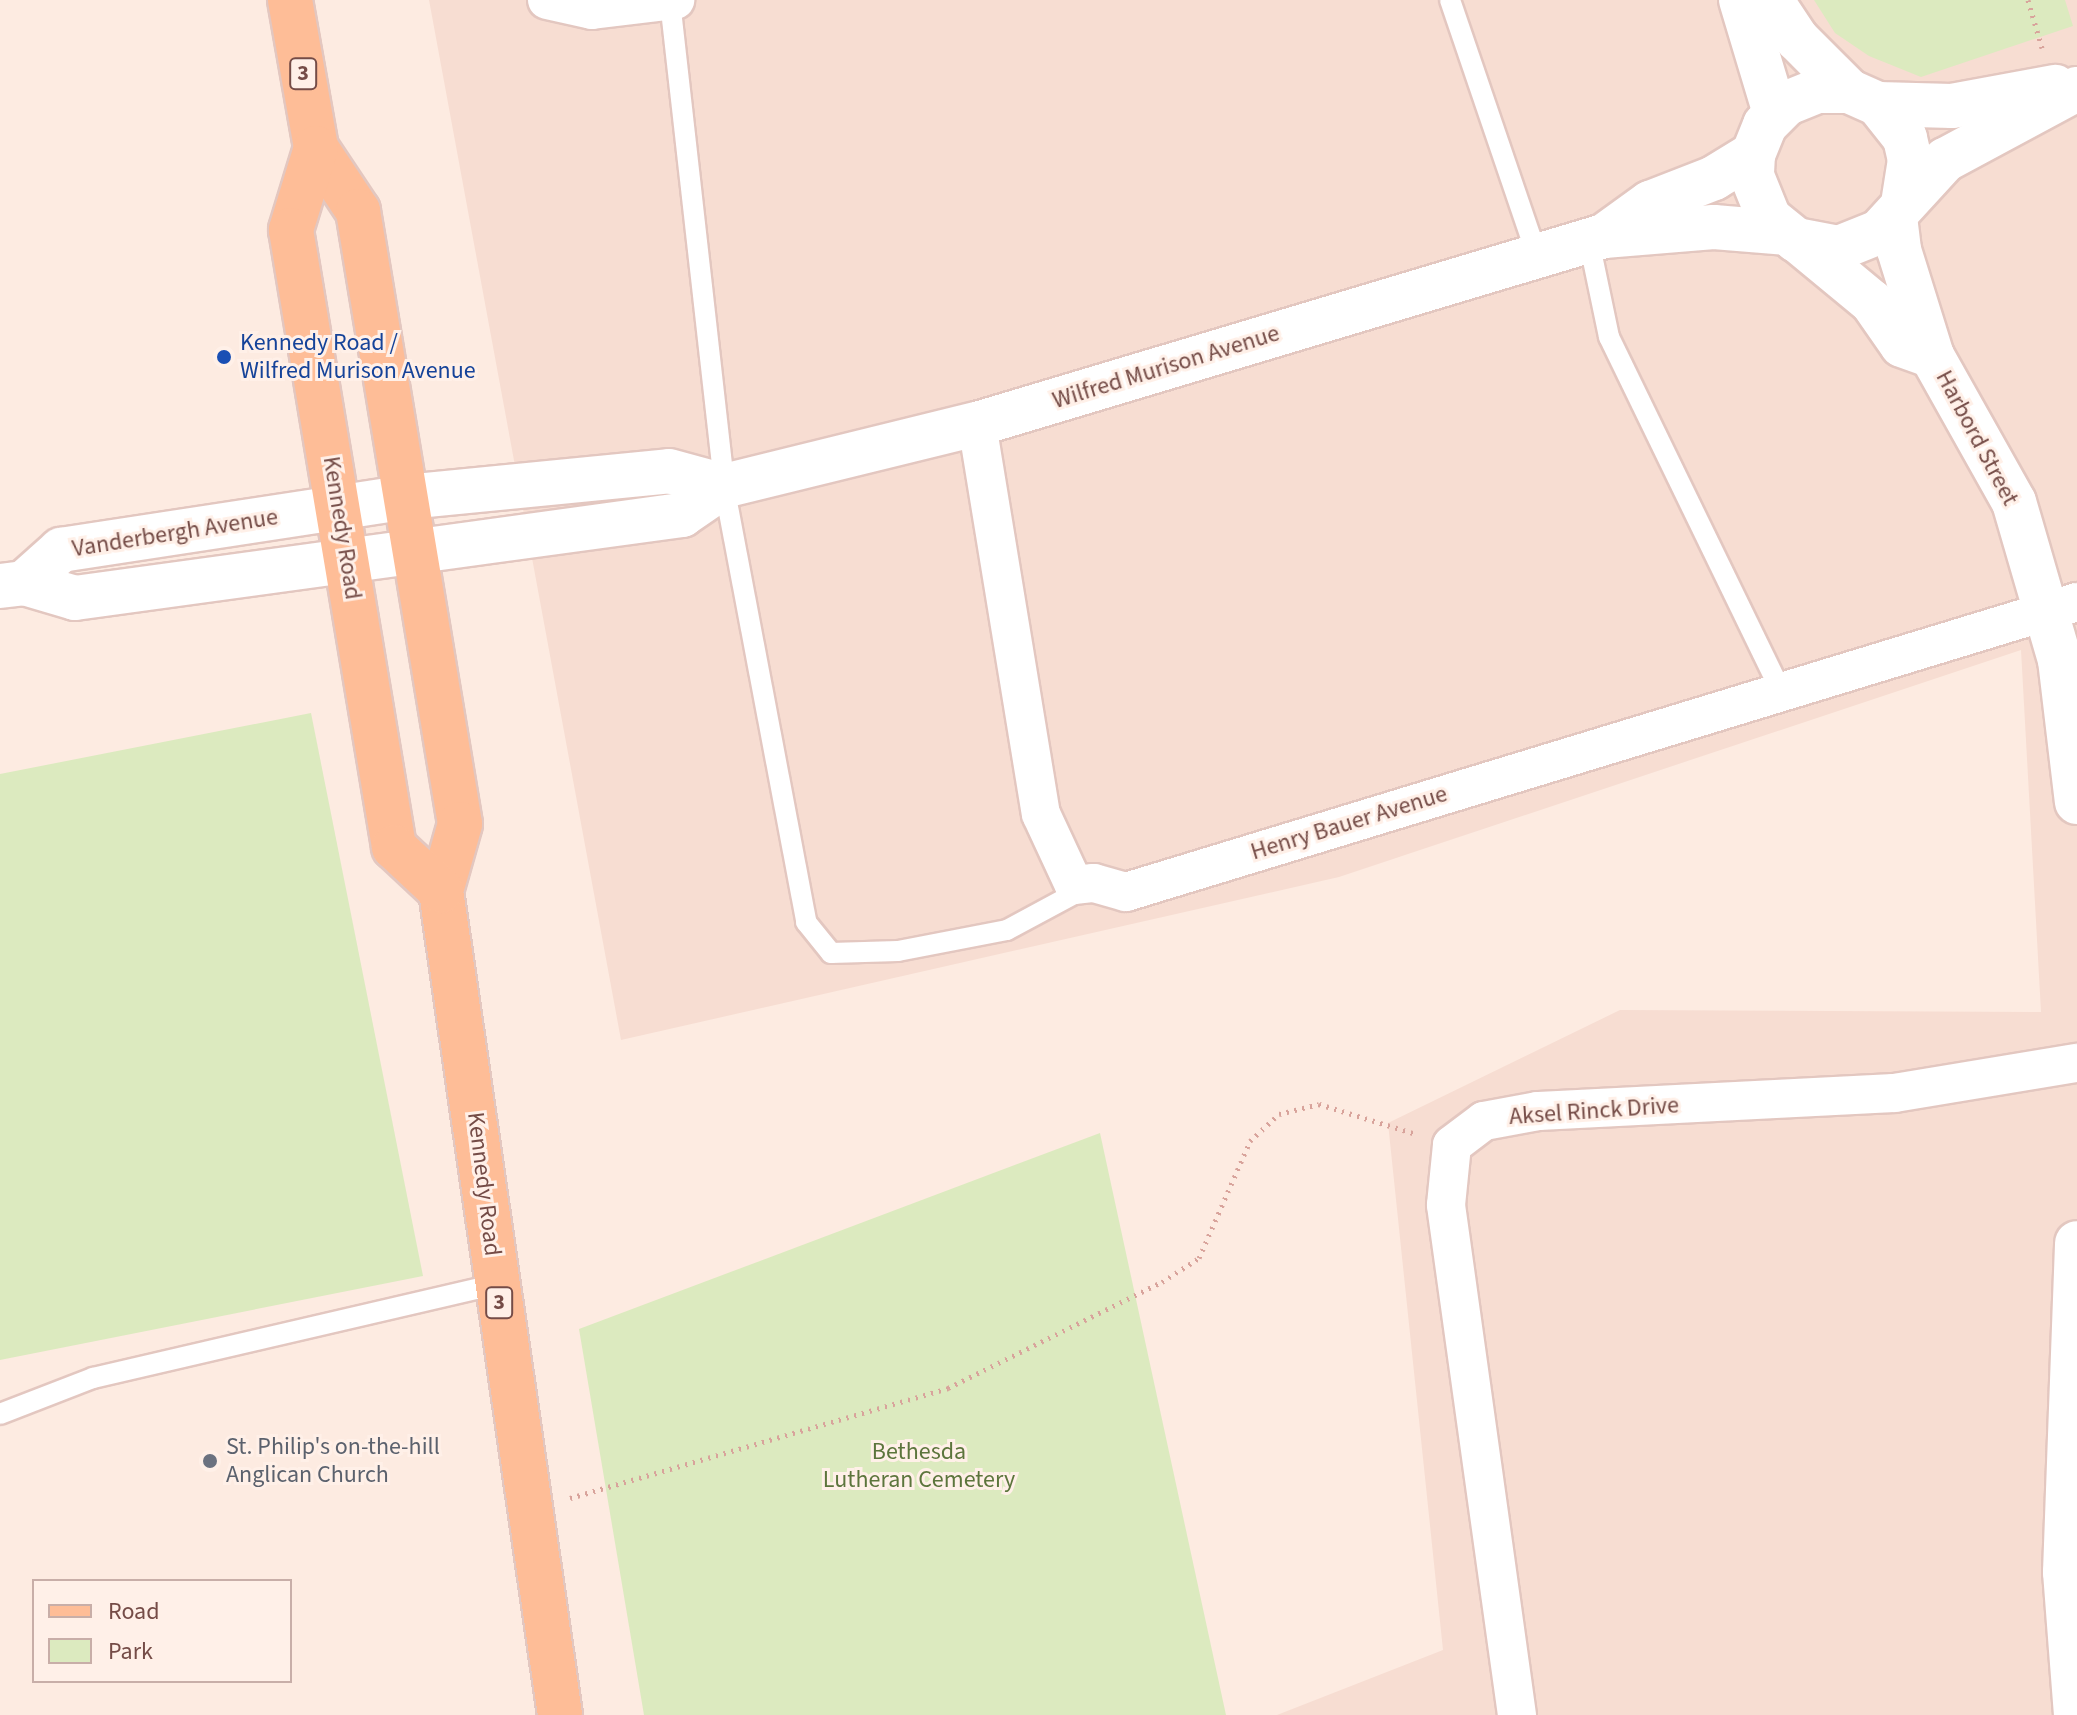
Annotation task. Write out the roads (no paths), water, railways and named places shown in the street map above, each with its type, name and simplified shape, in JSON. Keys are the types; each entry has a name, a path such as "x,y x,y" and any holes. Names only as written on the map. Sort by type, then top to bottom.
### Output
{"main road":[{"name":"Kennedy Road","path":"290,0 316,148 358,211 460,824 441,891 560,1715"},
{"name":"Kennedy Road","path":"316,148 291,230 394,847 441,891"}],"street":[{"path":"547,0 592,10 672,1"},
{"path":"1741,0 1775,113"},
{"path":"1771,0 1797,39 1899,129 1910,160 1899,210"},
{"path":"2077,86 1945,160 1899,210 1860,243 1839,248 1791,236 1758,198 1753,154 1775,113 1801,95 1952,106 2077,86"},
{"name":"Wilfred Murison Avenue","path":"1596,238 1650,203 1714,178 1753,154"},
{"name":"Harbord Street","path":"1899,210 1899,250 1932,356 2014,502 2061,607 2060,660 2077,802"},
{"name":"Wilfred Murison Avenue","path":"415,551 682,515 724,486 977,424 1596,238 1714,227 1791,236"},
{"name":"Harbord Street","path":"1791,236 1872,302 1902,345 1932,356"},
{"name":"Henry Bauer Avenue","path":"977,424 1041,814 1074,885 1094,883 1126,892 2061,607"},
{"name":"Wilfred Murison Avenue","path":"406,497 669,471 724,486"},
{"name":"Vanderbergh Avenue","path":"12,584 61,550 406,497"},
{"name":"Vanderbergh Avenue","path":"12,584 75,598 415,551"},
{"name":"Aksel Rinck Drive","path":"1517,1715 1446,1205 1452,1145 1484,1121 1538,1111 1895,1093 2077,1063"},
{"path":"2076,1715 2065,1572 2077,1243"}],"lane":[{"path":"1450,0 1537,256"},
{"path":"672,1 724,486 806,922 831,953 898,951 1007,930 1094,883"},
{"path":"1596,238 1609,337 1781,692"},
{"path":"0,1414 93,1378 496,1284"}],"place":[{"name":"Kennedy Road / Wilfred Murison Avenue","path":"224,357"},
{"name":"St. Philip's on-the-hill Anglican Church","path":"210,1461"}],"park label":[{"name":"Bethesda Lutheran Cemetery","path":"919,1466"}]}
